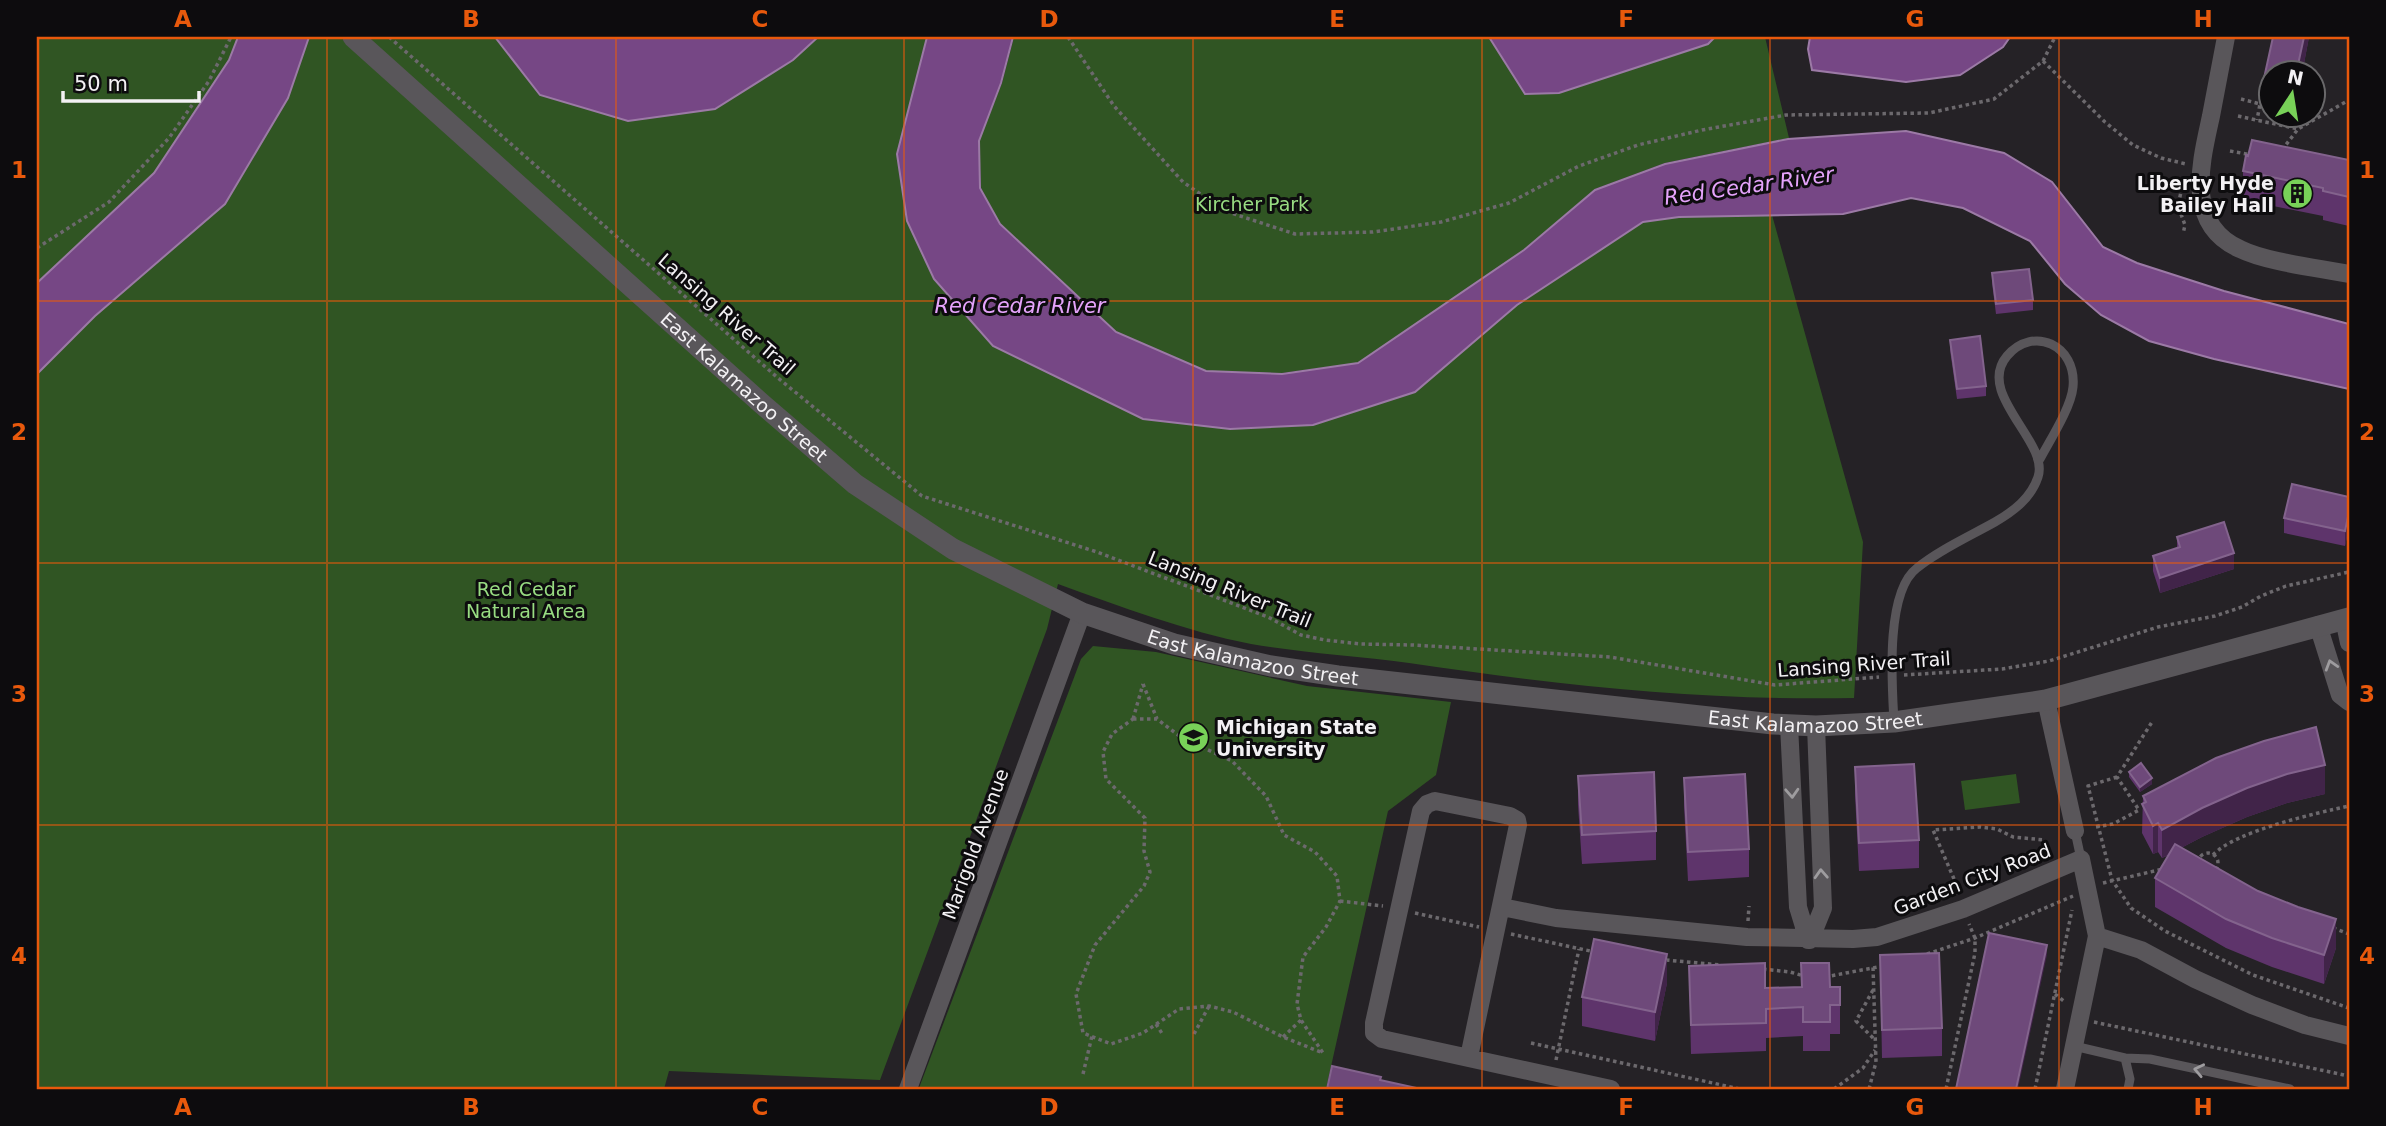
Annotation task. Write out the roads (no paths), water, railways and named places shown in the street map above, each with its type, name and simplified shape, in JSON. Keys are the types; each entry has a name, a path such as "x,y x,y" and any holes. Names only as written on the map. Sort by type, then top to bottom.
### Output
{"street":[{"path":"2226,37 2201,167 2201,197 2205,213 2214,228 2238,249 2349,274"},
{"name":"East Kalamazoo Street","path":"357,41 855,484 953,549 1082,612 1174,645 1271,666 1338,676 1816,726 1894,722 2046,700 2347,618"},
{"name":"Marigold Avenue","path":"908,1089 1082,612"},
{"path":"2347,618 2349,643"},
{"path":"2318,625 2340,695 2349,702"},
{"path":"2046,700 2076,831"},
{"path":"1789,725 1798,907 1809,940"},
{"path":"1809,940 1823,908 1816,726"},
{"path":"1469,1058 1518,825 1517,820 1510,816 1435,801 1427,804 1421,811 1374,1033 1382,1039 1469,1058 1553,1076 1611,1089"},
{"name":"Garden City Road","path":"1502,907 1556,918 1747,937 1809,940 1877,937 1963,909 2081,859 2097,936 2065,1089"},
{"path":"2097,936 2141,950 2252,1005 2349,1036"}],"lane":[{"path":"1894,722 1891,676 1894,621 1902,592 1914,569 2007,515 2028,498 2039,476 2040,460 2069,401 2073,388 2072,364 2065,353 2053,344 2040,341 2019,345 2006,357 2000,377 2007,406 2040,460"},
{"path":"2076,831 2081,859"},
{"path":"2074,1045 2125,1058 2150,1059 2290,1089"},
{"path":"2125,1058 2130,1079 2128,1089"}],"water":[{"path":"238,37 309,37 288,98 225,204 95,316 37,374 37,283 154,173 229,60"},
{"path":"495,37 818,37 793,60 715,109 628,121 540,95"},
{"name":"Red Cedar River","path":"927,37 1013,37 1001,83 979,141 980,188 1000,224 1116,332 1206,371 1282,374 1358,363 1524,250 1595,190 1665,164 1788,139 1906,131 2004,153 2052,182 2103,247 2137,263 2224,291 2349,324 2349,389 2214,359 2149,341 2101,315 2065,284 2030,241 1963,208 1911,198 1843,214 1679,217 1643,222 1517,305 1415,392 1313,425 1230,429 1143,419 993,346 934,279 907,221 897,154"},
{"path":"1489,37 1715,37 1708,44 1559,93 1525,94"},
{"path":"1810,37 2010,37 2003,47 1960,75 1906,82 1812,70 1808,49"}],"place":[{"name":"Liberty Hyde Bailey Hall","path":"2297,194"},
{"name":"Michigan State University","path":"1193,738"}],"park label":[{"name":"Kircher Park","path":"1252,204"},
{"name":"Red Cedar Natural Area","path":"526,600"}]}
